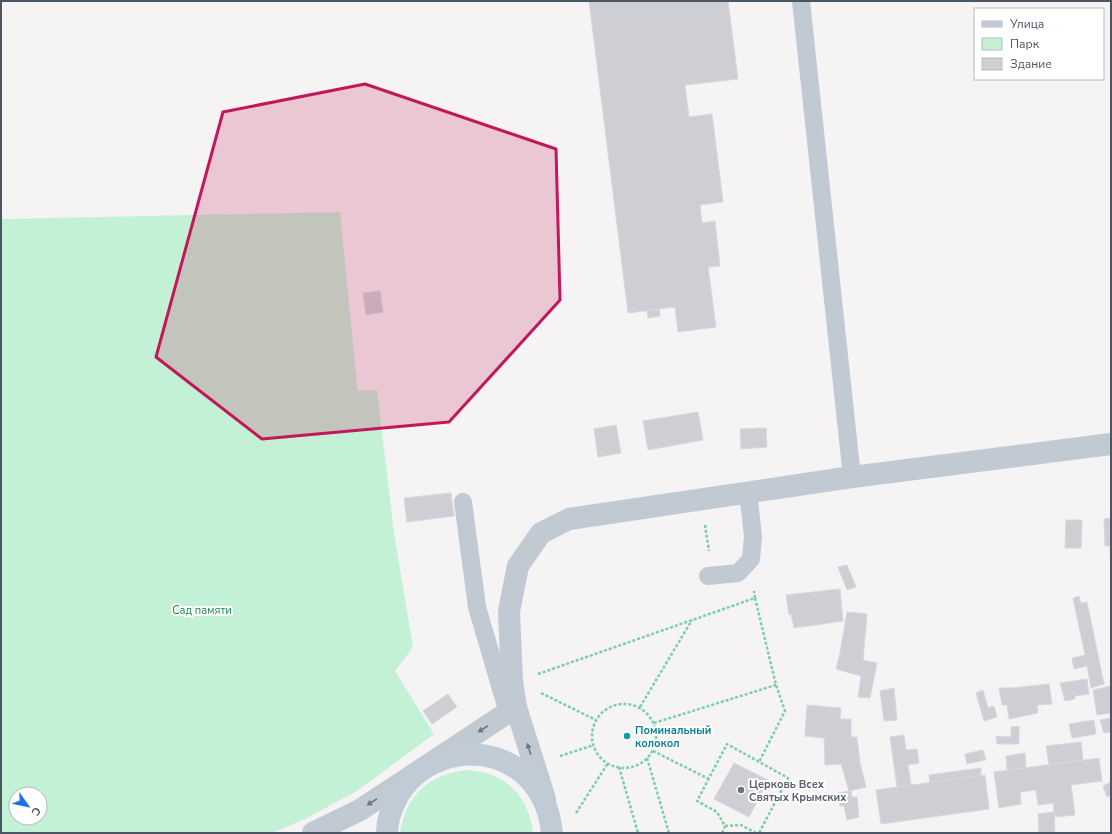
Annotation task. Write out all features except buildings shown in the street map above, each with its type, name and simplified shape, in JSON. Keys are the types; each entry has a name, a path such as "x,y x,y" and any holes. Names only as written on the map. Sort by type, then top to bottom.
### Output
{"main road":[{"path":"387,833 387,824 393,805 403,788 417,773 434,762 453,756 474,754 494,758 512,766 528,778 541,794 552,826"}],"street":[{"path":"552,826 512,710 509,611 518,566 541,533 569,520 748,492 852,477 1111,444"},
{"path":"313,833 360,810 512,710"}],"lane":[{"path":"801,1 852,477"},
{"path":"711,576 738,572 751,559 754,536 748,492"},
{"path":"463,502 477,607 512,710"}],"path":[{"path":"704,520 711,576"},
{"path":"751,559 755,598 776,685 785,711 759,762"},
{"path":"534,676 755,598"},
{"path":"640,707 693,619"},
{"path":"654,724 776,685"},
{"path":"535,690 596,720"},
{"path":"620,703 640,707 650,716 656,727 657,739 653,751 645,761 634,767 619,767 604,761 597,753 594,745 592,733 596,720 601,713 609,707 620,703"},
{"path":"725,826 717,812 697,801 727,744 788,778 759,833"},
{"path":"557,757 594,745"},
{"path":"653,751 709,779"},
{"path":"647,758 669,833"},
{"path":"572,819 608,763"},
{"path":"619,767 638,833"},
{"path":"725,826 741,825 756,833"},
{"path":"722,833 725,826"}],"highlighted area":[{"path":"365,84 556,149 560,300 449,422 262,439 156,357 223,112"}],"green space":[{"name":"Сад памяти","path":"340,212 357,391 377,390 394,533 413,647 395,671 434,734 357,791 307,818 272,833 1,833 1,219"},
{"path":"466,770 492,775 510,786 524,803 531,822 533,833 400,833 403,819 408,808 421,789 440,777"}],"place":[{"name":"Поминальный колокол","path":"627,736"},
{"name":"Церковь Всех Святых Крымских","path":"741,790"}]}
